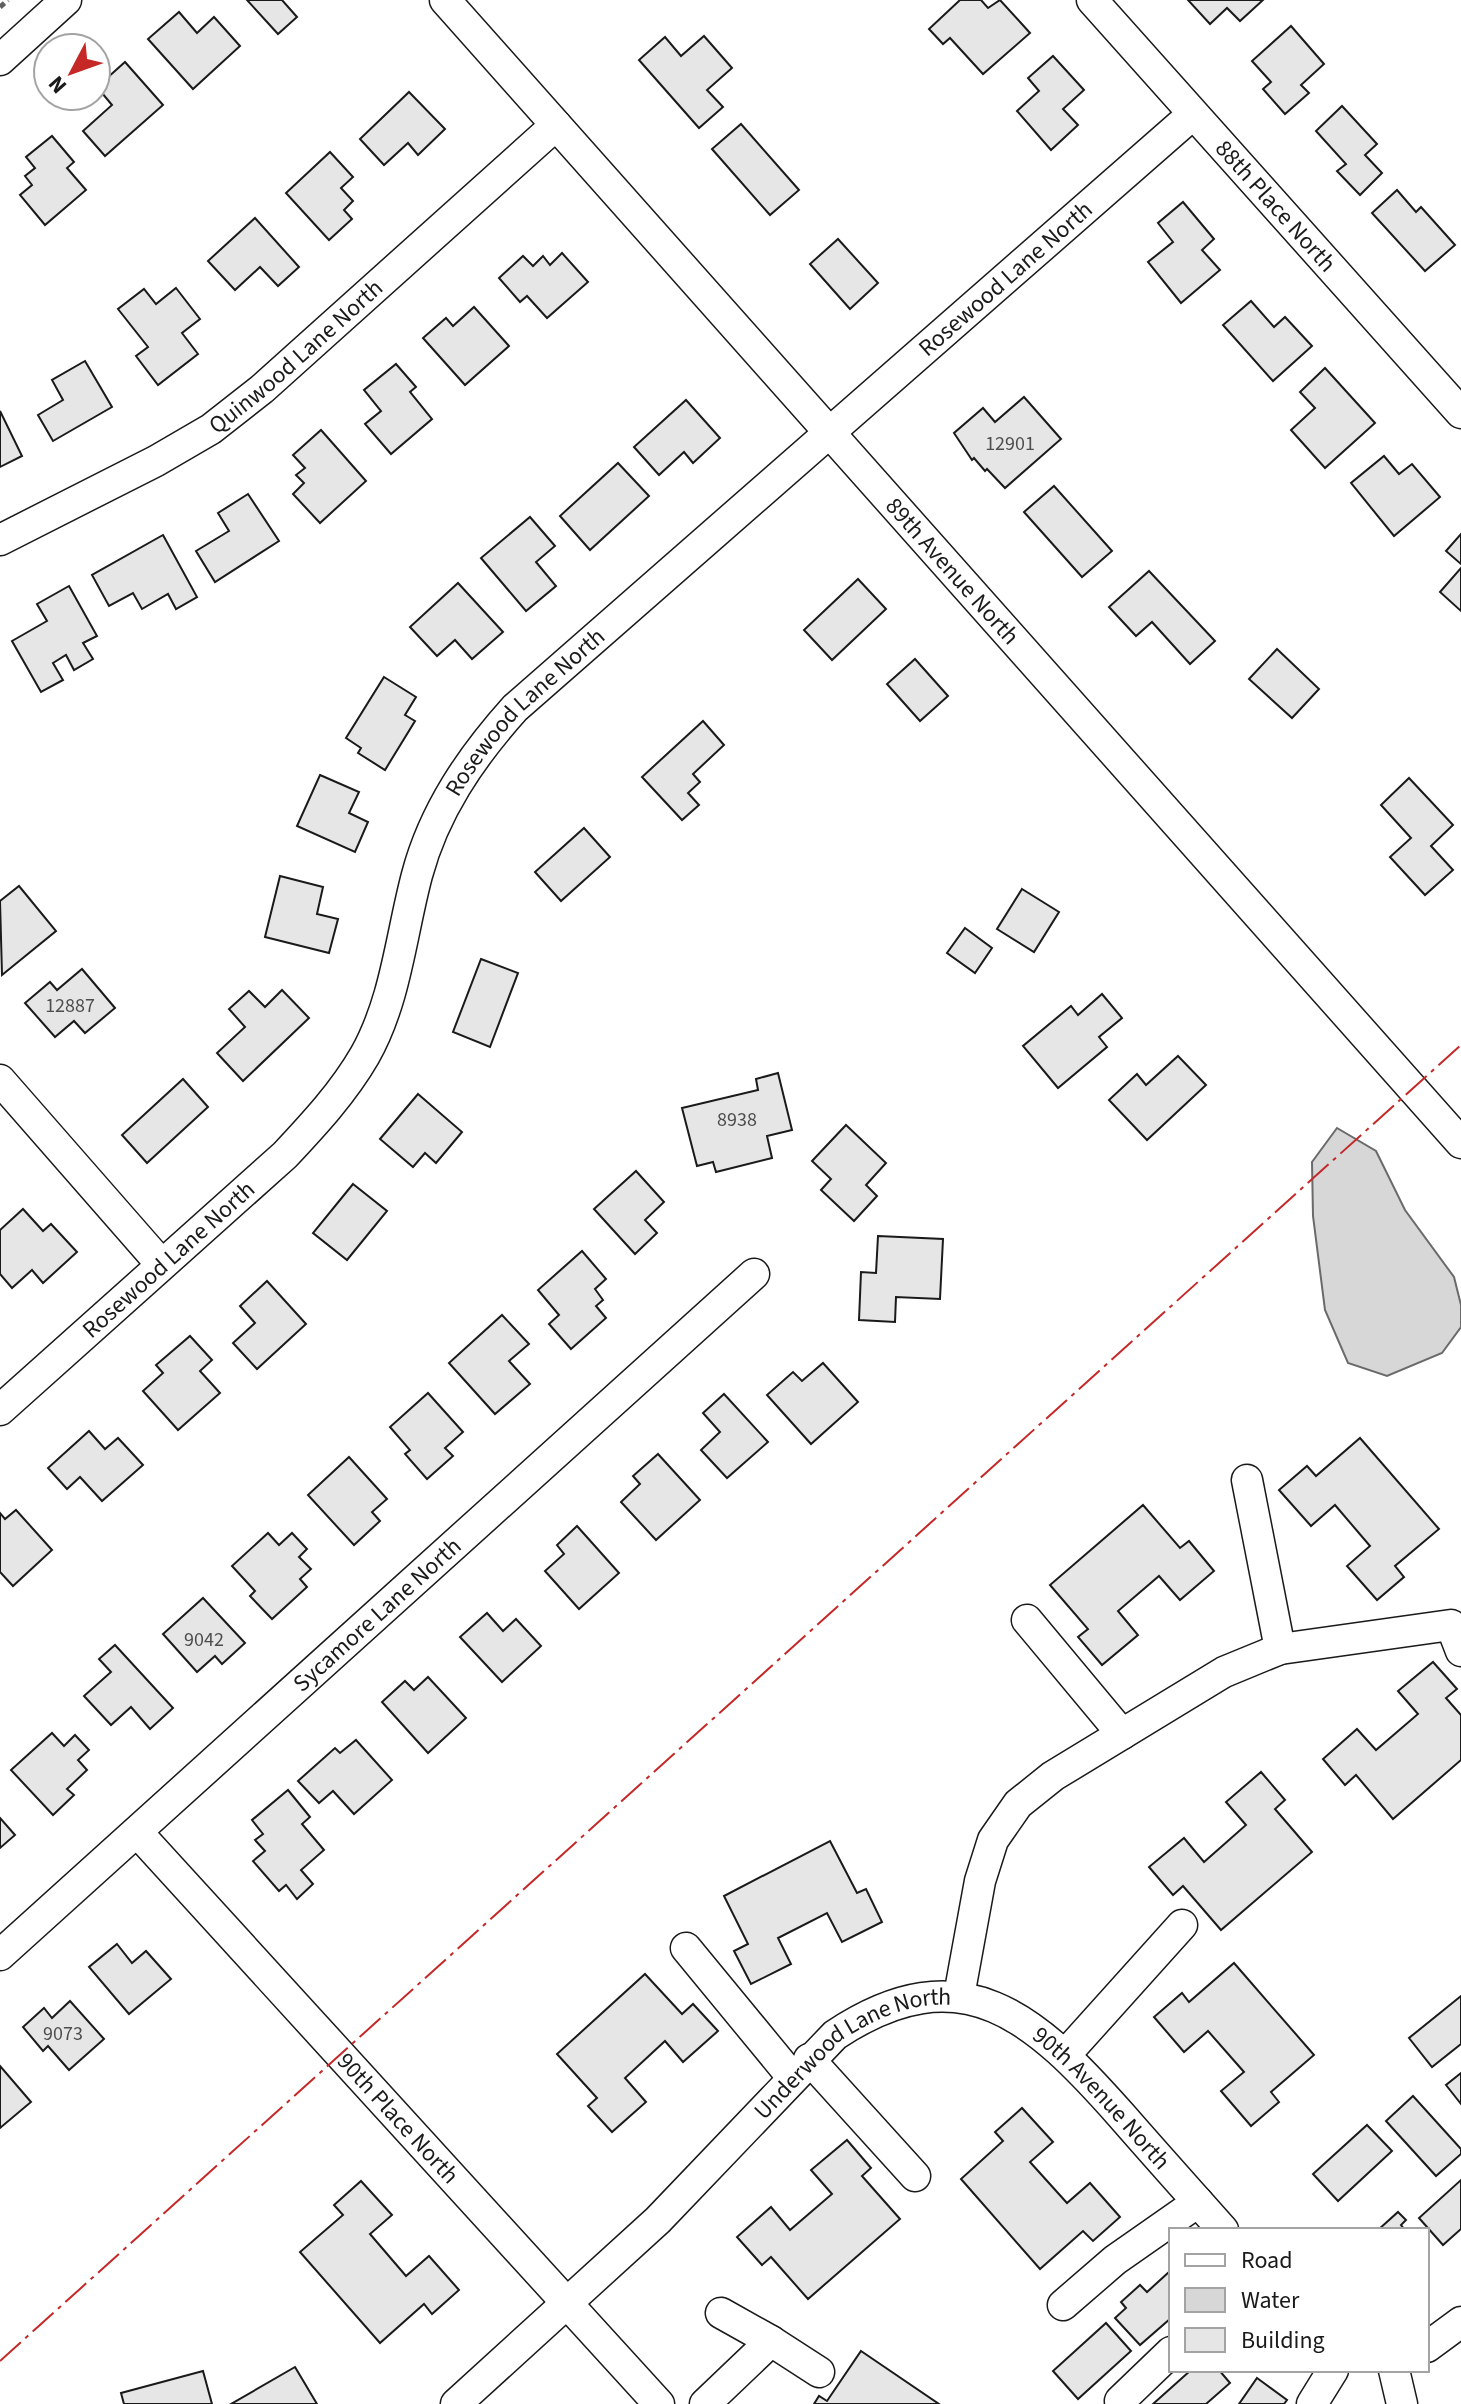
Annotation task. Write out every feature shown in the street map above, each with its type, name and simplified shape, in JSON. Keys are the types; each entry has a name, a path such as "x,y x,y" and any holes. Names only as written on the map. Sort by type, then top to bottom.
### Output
{"street":[{"path":"0,60 66,0"},
{"name":"89th Avenue North","path":"445,0 1461,1143"},
{"name":"88th Place North","path":"1092,0 1461,413"},
{"name":"Rosewood Lane North","path":"0,1410 285,1155 328,1109 365,1054 390,995 418,871 440,814 463,771 515,708 1192,115"},
{"name":"Quinwood Lane North","path":"0,540 211,429 262,389 556,125"},
{"path":"0,1080 161,1264"},
{"name":"Sycamore Lane North","path":"0,1955 754,1274"},
{"path":"1247,1480 1280,1649"},
{"path":"1027,1620 1122,1734"},
{"name":"Underwood Lane North","path":"471,2399 566,2304 658,2220 801,2069 860,2018 901,2005 959,1996 980,1881 993,1840 1018,1804 1053,1776 1224,1672 1280,1649 1451,1625 1461,1651"},
{"name":"90th Place North","path":"138,1833 659,2404"},
{"path":"1066,2054 1182,1925"},
{"path":"686,1948 801,2069 915,2176"},
{"name":"90th Avenue North","path":"959,1996 999,2008 1034,2027 1066,2054 1221,2228"},
{"path":"1063,2305 1115,2260 1198,2202"},
{"path":"721,2313 819,2372"},
{"path":"1429,2346 1461,2322"},
{"path":"705,2404 771,2341"},
{"path":"1120,2401 1169,2354"},
{"path":"1312,2404 1332,2372"},
{"path":"1394,2372 1402,2404"}],"path":[{"path":"0,7 8,0"}],"water":[{"path":"1337,1128 1376,1151 1405,1210 1454,1277 1461,1305 1461,1327 1442,1353 1387,1376 1348,1363 1325,1310 1313,1216 1312,1162"}],"building":[{"path":"247,0 282,0 297,17 278,34"},
{"path":"960,0 981,0 988,8 1000,0 1030,33 983,74 950,38 943,44 929,29"},
{"path":"1188,0 1263,0 1240,21 1227,8 1210,24"},
{"path":"179,12 197,33 214,17 240,46 193,89 148,39"},
{"path":"1291,26 1324,64 1301,85 1309,93 1285,114 1263,89 1271,82 1252,61"},
{"path":"704,36 732,68 707,90 723,107 699,128 639,60 665,37 681,56"},
{"path":"1053,56 1084,90 1063,109 1078,125 1051,150 1017,111 1039,91 1028,78"},
{"path":"125,62 163,105 105,156 83,131 104,112 112,112 112,74"},
{"path":"409,92 445,129 418,155 408,143 384,165 360,139"},
{"path":"1342,106 1377,144 1365,155 1382,173 1360,195 1337,171 1346,164 1316,131"},
{"path":"741,124 799,190 770,215 712,149"},
{"path":"52,136 74,162 67,168 86,190 45,225 20,195 32,185 25,176 35,168 26,157"},
{"path":"330,152 353,177 341,188 353,201 344,210 352,219 329,240 286,193"},
{"path":"1397,190 1416,212 1421,207 1455,245 1425,271 1372,213"},
{"path":"1183,202 1214,239 1202,250 1220,270 1181,303 1148,262 1173,242 1158,223"},
{"path":"255,218 299,267 278,286 260,267 235,290 208,261"},
{"path":"838,239 878,283 850,309 810,264"},
{"path":"562,253 588,282 547,318 527,296 520,302 499,278 523,256 533,266 543,256 550,265"},
{"path":"176,288 200,319 182,333 198,354 158,385 136,356 148,347 118,309 144,289 156,304"},
{"path":"1251,301 1274,327 1285,317 1312,346 1273,381 1223,325"},
{"path":"474,307 509,346 465,385 423,338 446,318 453,326"},
{"path":"85,361 112,407 53,441 38,415 63,400 52,380"},
{"path":"396,364 416,387 410,392 432,419 391,454 365,424 381,411 364,390"},
{"path":"1325,368 1375,423 1325,468 1291,430 1315,408 1300,392"},
{"path":"1024,397 1061,439 1005,488 987,469 985,471 974,458 972,460 954,433 983,408 995,422"},
{"path":"686,400 720,438 693,463 684,452 659,475 634,447"},
{"path":"0,411 22,456 0,467"},
{"path":"321,430 366,481 320,523 293,494 304,483 296,475 305,468 293,455"},
{"path":"1384,456 1399,474 1412,464 1440,497 1394,536 1351,483"},
{"path":"618,463 649,496 590,550 560,516"},
{"path":"1054,486 1112,551 1082,577 1024,512"},
{"path":"248,494 279,541 215,582 196,551 229,531 218,513"},
{"path":"530,517 555,546 536,562 556,586 526,611 481,558"},
{"path":"1461,534 1461,564 1446,551"},
{"path":"163,535 197,597 176,609 168,594 142,609 133,593 109,606 92,575"},
{"path":"1461,568 1461,611 1440,592"},
{"path":"1149,571 1215,641 1190,664 1152,622 1136,636 1109,607"},
{"path":"858,579 886,609 832,660 804,630"},
{"path":"458,583 503,632 472,659 455,640 437,656 410,627"},
{"path":"69,586 97,636 83,643 93,659 74,670 66,655 53,663 63,680 41,692 12,641 47,621 37,604"},
{"path":"1277,649 1319,689 1292,718 1249,679"},
{"path":"915,659 948,696 920,721 887,684"},
{"path":"384,677 416,697 405,715 415,721 385,770 358,753 361,748 346,738"},
{"path":"703,721 724,745 693,774 700,782 688,793 699,805 682,820 642,777"},
{"path":"320,775 359,792 349,813 368,822 355,852 297,826"},
{"path":"1409,778 1453,825 1431,846 1453,870 1425,895 1390,857 1411,838 1381,805"},
{"path":"584,828 610,857 561,901 535,872"},
{"path":"280,876 323,887 317,914 338,919 329,953 265,937"},
{"path":"19,886 56,931 2,975 0,901"},
{"path":"1022,889 1059,912 1034,952 997,929"},
{"path":"965,928 992,948 975,973 947,953"},
{"path":"481,959 518,973 490,1047 453,1032"},
{"path":"82,969 115,1008 85,1033 74,1021 55,1037 25,1003 50,982 57,990"},
{"path":"282,990 309,1018 243,1081 217,1053 245,1027 229,1009 249,991 265,1007"},
{"path":"1102,994 1122,1018 1099,1037 1107,1047 1058,1088 1023,1046 1071,1006 1078,1015"},
{"path":"1178,1056 1206,1085 1147,1140 1109,1100 1137,1074 1146,1085"},
{"path":"778,1073 792,1130 767,1136 772,1158 716,1172 713,1162 697,1166 682,1108 758,1090 756,1079"},
{"path":"183,1079 208,1107 147,1163 122,1135"},
{"path":"418,1094 462,1132 436,1163 425,1153 413,1167 380,1139"},
{"path":"846,1125 886,1163 866,1185 877,1196 854,1221 821,1190 831,1179 812,1161"},
{"path":"636,1171 664,1202 645,1220 657,1233 635,1254 594,1209"},
{"path":"353,1184 387,1211 347,1260 313,1233"},
{"path":"23,1209 43,1231 51,1224 77,1252 43,1283 32,1270 12,1288 0,1274 0,1230"},
{"path":"878,1236 943,1239 940,1299 896,1297 895,1322 859,1320 861,1272 876,1273"},
{"path":"582,1251 606,1279 595,1289 603,1300 596,1306 606,1318 571,1349 549,1324 559,1315 538,1290"},
{"path":"267,1281 306,1324 257,1369 233,1343 255,1323 240,1306"},
{"path":"502,1315 529,1344 509,1361 530,1384 495,1414 449,1363"},
{"path":"190,1336 212,1360 200,1371 220,1393 178,1430 143,1391 163,1373 156,1365"},
{"path":"823,1363 858,1402 811,1444 767,1395 793,1372 802,1381"},
{"path":"428,1393 463,1432 445,1448 453,1456 427,1479 405,1454 410,1450 390,1427"},
{"path":"724,1394 768,1442 727,1478 701,1450 720,1432 703,1413"},
{"path":"89,1431 105,1449 118,1438 143,1465 102,1501 80,1477 67,1489 48,1468"},
{"path":"1360,1438 1439,1529 1395,1566 1404,1577 1377,1600 1347,1566 1370,1546 1335,1505 1311,1526 1279,1490 1307,1466 1316,1476"},
{"path":"658,1454 700,1500 656,1540 621,1502 640,1484 633,1476"},
{"path":"349,1457 387,1499 372,1512 380,1521 354,1545 308,1495"},
{"path":"1143,1505 1180,1548 1189,1541 1214,1571 1180,1600 1159,1576 1118,1611 1138,1635 1102,1665 1078,1637 1088,1629 1050,1585"},
{"path":"16,1510 52,1550 13,1586 0,1572 0,1513 5,1519"},
{"path":"577,1526 619,1573 579,1609 545,1571 564,1554 557,1545"},
{"path":"268,1533 279,1545 292,1533 307,1549 299,1557 311,1569 300,1579 307,1587 272,1619 250,1596 255,1591 232,1566"},
{"path":"203,1598 245,1643 222,1664 215,1656 197,1672 163,1634"},
{"path":"487,1613 503,1631 516,1619 541,1646 502,1682 460,1637"},
{"path":"115,1645 173,1708 150,1729 131,1707 111,1725 84,1696 111,1672 99,1659"},
{"path":"1433,1662 1457,1689 1446,1698 1461,1715 1461,1760 1393,1819 1356,1775 1345,1785 1323,1759 1357,1729 1376,1750 1418,1714 1398,1691"},
{"path":"428,1677 466,1718 428,1753 382,1702 405,1681 414,1690"},
{"path":"52,1733 64,1746 75,1735 89,1750 78,1760 87,1770 67,1789 74,1795 53,1815 11,1770"},
{"path":"356,1740 392,1780 354,1814 333,1791 319,1803 298,1781 335,1748 340,1753"},
{"path":"1261,1772 1285,1800 1275,1809 1312,1852 1221,1930 1183,1886 1173,1895 1149,1867 1184,1838 1204,1862 1246,1825 1226,1802"},
{"path":"288,1790 310,1817 302,1824 324,1850 301,1870 313,1884 297,1899 286,1885 279,1891 253,1861 265,1851 255,1840 263,1834 252,1820"},
{"path":"0,1818 15,1835 0,1848"},
{"path":"830,1841 857,1893 866,1889 882,1922 842,1942 827,1913 778,1938 791,1964 751,1984 734,1951 748,1944 724,1896"},
{"path":"117,1944 132,1963 146,1951 171,1979 129,2014 89,1967"},
{"path":"1234,1963 1314,2055 1271,2092 1279,2102 1251,2126 1221,2091 1244,2072 1208,2031 1184,2052 1154,2017 1182,1993 1189,2002"},
{"path":"645,1974 682,2014 693,2004 718,2031 683,2062 665,2041 625,2078 646,2102 612,2132 588,2106 597,2098 557,2054"},
{"path":"1461,1996 1461,2044 1432,2067 1409,2038"},
{"path":"70,2001 104,2039 69,2070 48,2046 43,2051 23,2027 44,2008 52,2018"},
{"path":"0,2066 31,2102 0,2128"},
{"path":"1461,2073 1461,2104 1446,2085"},
{"path":"1413,2096 1461,2149 1461,2154 1436,2176 1386,2121"},
{"path":"1022,2108 1053,2142 1030,2162 1067,2203 1090,2183 1120,2217 1093,2241 1083,2231 1040,2269 961,2179 1003,2141 995,2132"},
{"path":"1367,2125 1392,2151 1338,2201 1313,2174"},
{"path":"847,2140 871,2168 862,2176 900,2219 808,2299 771,2257 762,2265 737,2237 771,2207 790,2230 832,2194 811,2170"},
{"path":"1461,2180 1461,2229 1443,2245 1419,2218"},
{"path":"361,2181 392,2215 370,2234 406,2276 429,2256 459,2290 432,2314 424,2304 380,2343 300,2252 343,2215 334,2205"},
{"path":"1398,2212 1406,2220 1401,2225 1403,2228 1380,2228"},
{"path":"1169,2272 1169,2320 1140,2345 1115,2318 1126,2308 1121,2302 1140,2285 1147,2292"},
{"path":"1106,2323 1131,2351 1078,2399 1053,2371"},
{"path":"861,2351 939,2404 814,2404 819,2396 827,2401"},
{"path":"295,2367 317,2404 231,2404"},
{"path":"203,2371 212,2404 124,2404 121,2393"},
{"path":"1189,2372 1221,2372 1230,2383 1206,2404 1153,2404"},
{"path":"1257,2378 1287,2400 1284,2404 1239,2404"}],"power":[{"path":"0,2361 1461,1045"}]}
